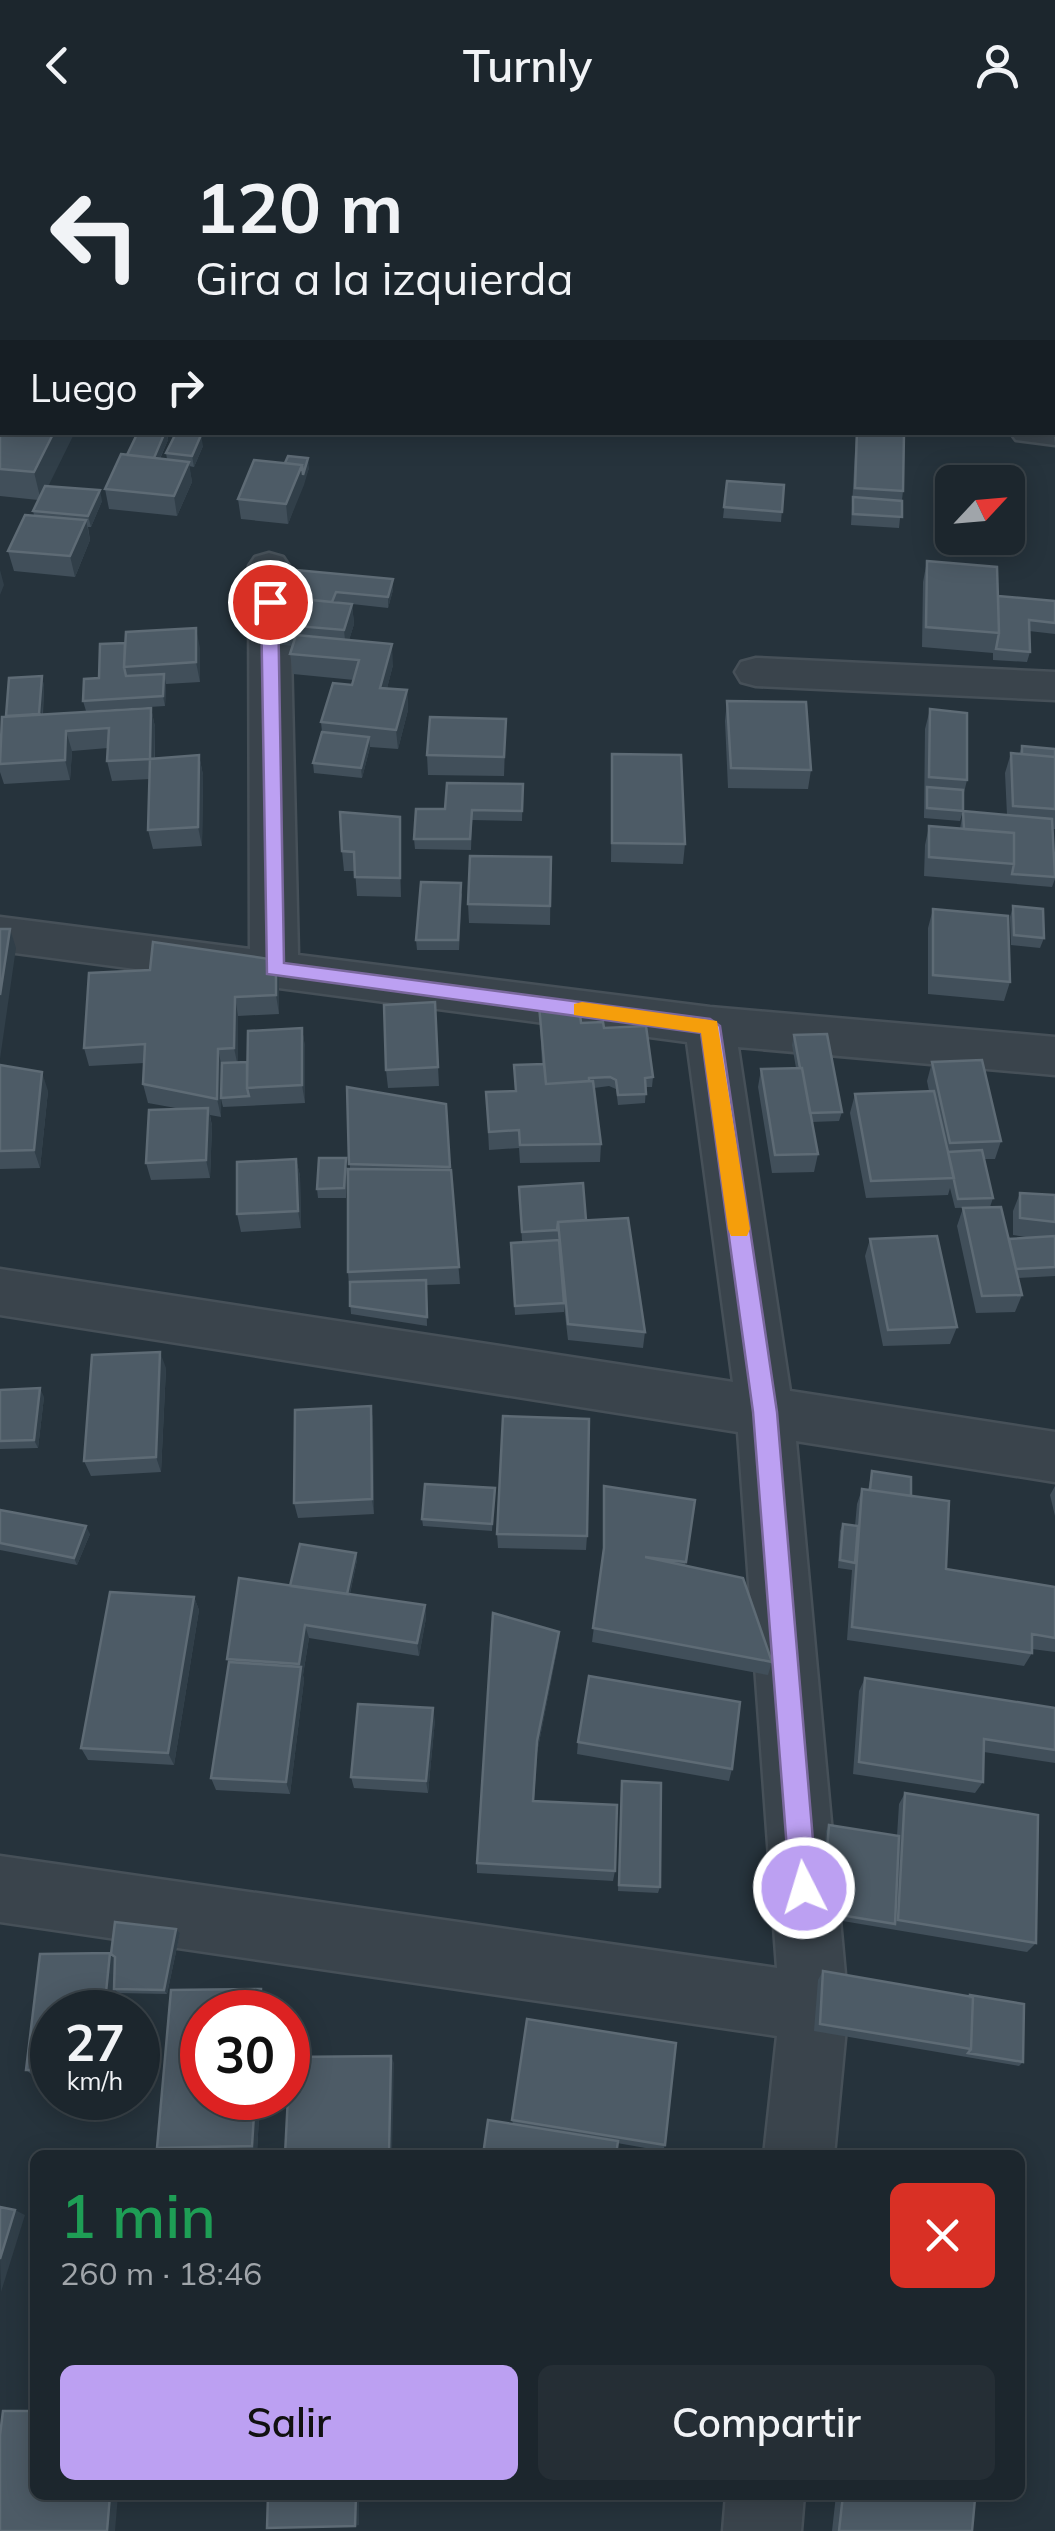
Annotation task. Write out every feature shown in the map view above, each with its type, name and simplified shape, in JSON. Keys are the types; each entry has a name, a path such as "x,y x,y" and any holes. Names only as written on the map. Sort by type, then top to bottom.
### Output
{"street":[{"path":"269,566 274,969"},
{"path":"756,672 1055,686"},
{"path":"0,934 710,1026 1055,1056"},
{"path":"710,1026 765,1412 814,2007 800,2150"},
{"path":"0,1292 1055,1457"},
{"path":"0,1889 814,2007"},
{"path":"762,2531 765,2500"}],"building":[{"path":"0,435 52,435 34,472 0,469"},
{"path":"137,435 164,435 154,458 127,455"},
{"path":"175,435 201,435 192,456 166,453"},
{"path":"857,435 904,435 903,491 855,488"},
{"path":"121,454 189,462 174,496 105,489"},
{"path":"288,456 308,458 303,475 302,465 285,463"},
{"path":"254,460 302,465 286,504 238,499"},
{"path":"727,481 784,485 782,512 724,507"},
{"path":"45,486 100,490 88,516 33,511"},
{"path":"853,497 902,501 902,517 853,514"},
{"path":"25,515 86,520 70,556 8,551"},
{"path":"927,561 997,567 999,633 926,627"},
{"path":"285,569 393,579 388,597 336,592 332,602 276,596"},
{"path":"998,596 1055,601 1055,623 1029,620 1030,652 996,649"},
{"path":"280,597 352,604 344,630 272,624"},
{"path":"196,628 196,662 124,667 126,632"},
{"path":"296,635 392,644 380,688 407,690 396,730 321,722 333,683 352,685 359,660 290,654"},
{"path":"125,643 126,676 164,674 163,696 83,701 84,679 99,678 100,644"},
{"path":"42,676 39,714 6,716 9,678"},
{"path":"727,701 806,702 811,770 731,768"},
{"path":"151,708 150,759 107,761 109,728 66,731 65,760 0,764 2,717"},
{"path":"930,709 967,713 967,780 929,777"},
{"path":"430,717 506,719 504,757 427,755"},
{"path":"322,732 369,737 361,768 313,763"},
{"path":"1022,746 1055,749 1055,757 1022,754"},
{"path":"1011,753 1055,757 1055,809 1013,806"},
{"path":"612,754 681,755 685,844 612,843"},
{"path":"199,755 198,827 148,830 150,759"},
{"path":"447,783 523,784 522,811 472,810 470,839 414,839 416,809 445,809"},
{"path":"927,787 963,790 963,811 927,808"},
{"path":"963,811 1052,819 1055,877 1012,874 1014,833 964,829"},
{"path":"340,812 400,817 400,878 355,877 354,852 342,851"},
{"path":"929,826 1014,833 1014,864 929,857"},
{"path":"470,856 551,857 550,906 468,904"},
{"path":"421,882 461,883 458,940 416,940"},
{"path":"1013,906 1043,909 1044,938 1014,935"},
{"path":"933,909 1008,916 1010,982 933,975"},
{"path":"0,929 10,929 0,995"},
{"path":"153,942 276,960 276,995 235,997 234,1048 218,1049 217,1099 143,1084 145,1044 84,1048 89,973 150,970"},
{"path":"435,1002 438,1067 386,1070 384,1005"},
{"path":"539,1005 580,1014 581,1023 603,1022 604,1028 646,1026 653,1077 645,1078 646,1094 618,1095 616,1080 610,1077 546,1084"},
{"path":"302,1028 302,1085 247,1088 248,1031"},
{"path":"827,1034 842,1112 810,1113 794,1035"},
{"path":"982,1060 1001,1141 950,1143 932,1062"},
{"path":"247,1062 249,1096 221,1098 222,1063"},
{"path":"544,1064 546,1084 593,1081 601,1144 520,1145 519,1130 489,1132 486,1092 516,1091 514,1065"},
{"path":"0,1065 42,1072 34,1150 0,1151"},
{"path":"802,1068 818,1154 775,1155 761,1069"},
{"path":"347,1087 446,1104 450,1167 349,1164"},
{"path":"934,1091 954,1178 871,1181 855,1094"},
{"path":"208,1108 206,1160 146,1163 149,1110"},
{"path":"982,1150 993,1198 958,1199 948,1152"},
{"path":"319,1158 346,1158 344,1188 317,1189"},
{"path":"296,1159 298,1211 237,1214 237,1162"},
{"path":"348,1169 451,1170 459,1267 348,1272"},
{"path":"583,1183 586,1220 558,1222 557,1230 522,1232 519,1187"},
{"path":"1020,1193 1055,1195 1055,1222 1020,1218"},
{"path":"1001,1207 1022,1295 982,1296 963,1208"},
{"path":"628,1218 645,1332 568,1324 558,1222"},
{"path":"937,1236 957,1327 888,1330 870,1239"},
{"path":"1055,1236 1055,1267 1016,1269 1009,1239"},
{"path":"559,1240 564,1303 515,1306 511,1243"},
{"path":"426,1280 427,1317 350,1306 350,1282"},
{"path":"160,1352 156,1457 84,1461 92,1355"},
{"path":"40,1388 34,1440 0,1441 0,1390"},
{"path":"371,1406 372,1499 294,1503 295,1410"},
{"path":"503,1416 589,1419 587,1536 497,1534"},
{"path":"872,1471 911,1477 911,1496 870,1490"},
{"path":"425,1484 495,1488 492,1524 422,1519"},
{"path":"604,1486 695,1500 686,1562 645,1557 743,1578 772,1662 593,1628 604,1548"},
{"path":"862,1489 949,1501 946,1569 1055,1587 1055,1638 1032,1634 1032,1653 852,1627"},
{"path":"0,1510 86,1526 74,1558 0,1543"},
{"path":"843,1524 858,1526 855,1563 840,1560"},
{"path":"300,1544 356,1553 347,1594 290,1586"},
{"path":"239,1578 425,1605 417,1643 305,1625 299,1664 227,1659"},
{"path":"110,1592 194,1597 168,1753 81,1748"},
{"path":"493,1613 559,1632 537,1741 533,1801 617,1805 615,1871 477,1863"},
{"path":"229,1662 301,1667 286,1782 211,1778"},
{"path":"589,1676 740,1702 732,1769 578,1742"},
{"path":"865,1678 1055,1708 1055,1750 984,1739 983,1782 859,1762"},
{"path":"358,1704 433,1708 426,1781 351,1777"},
{"path":"622,1781 661,1783 660,1887 619,1885"},
{"path":"905,1793 1038,1815 1036,1943 898,1920"},
{"path":"829,1825 899,1836 895,1924 822,1912"},
{"path":"115,1922 176,1929 164,1990 114,1989 115,1957 111,1954"},
{"path":"110,1953 106,1990 36,1990 40,1954"},
{"path":"823,1971 973,1997 971,2049 820,2024"},
{"path":"261,1989 180,1990 180,2120 254,2120 252,2146 157,2148 171,1990"},
{"path":"970,1995 1024,2004 1023,2062 968,2053 973,1997"},
{"path":"527,2019 676,2043 665,2145 512,2120"},
{"path":"30,2037 30,2070 26,2070"},
{"path":"391,2056 389,2150 285,2150 287,2120 310,2120 310,2057"},
{"path":"488,2120 618,2141 617,2150 484,2150"},
{"path":"0,2207 15,2210 0,2259"},
{"path":"3,2411 30,2411 30,2500 110,2500 107,2531 0,2531"},
{"path":"268,2500 356,2500 355,2526 267,2528"},
{"path":"842,2500 975,2500 972,2531 839,2531"}],"slow traffic":[{"path":"582,1009 710,1026 739,1229"}],"route":[{"path":"270,602 274,969 710,1026 765,1412 804,1888"}]}
